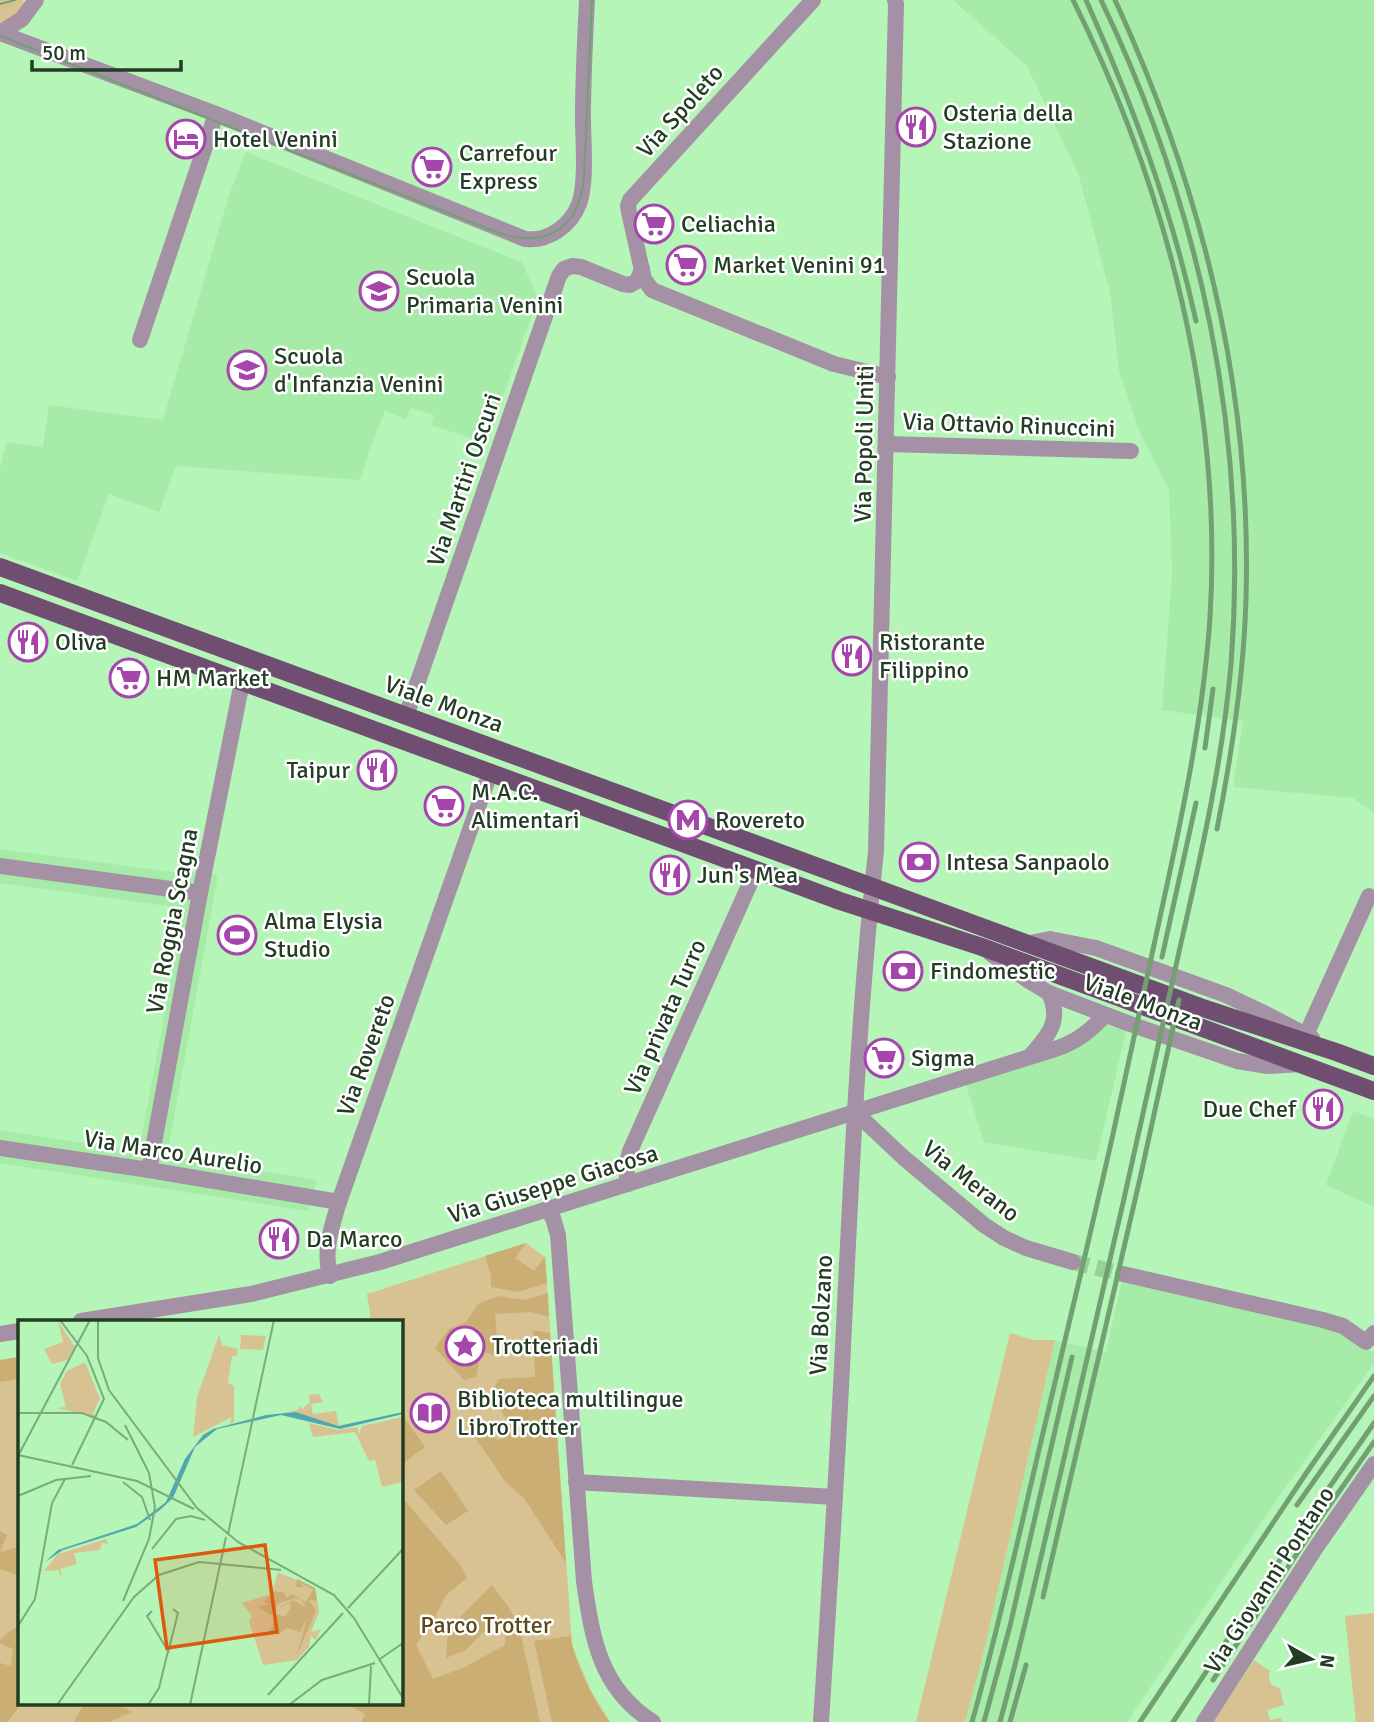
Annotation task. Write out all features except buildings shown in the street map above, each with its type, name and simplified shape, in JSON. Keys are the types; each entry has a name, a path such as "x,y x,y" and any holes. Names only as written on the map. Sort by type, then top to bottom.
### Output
{"main road":[{"name":"Viale Monza","path":"0,567 1200,1007 1374,1066"},
{"name":"Viale Monza","path":"0,593 755,870 982,947 1300,1064 1371,1093"}],"street":[{"path":"0,33 22,19 36,0"},
{"path":"0,33 216,114 525,239 536,240 556,232 570,220 580,200 583,175 587,0"},
{"name":"Via Spoleto","path":"642,269 629,212 630,200 813,0"},
{"name":"Via Popoli Uniti","path":"873,885 877,838 896,2"},
{"path":"140,341 216,114"},
{"name":"Via Martiri Oscuri","path":"406,716 559,276 564,269 581,267 630,285 637,281 642,269"},
{"path":"642,269 646,283 657,293 834,364 888,377"},
{"name":"Via Ottavio Rinuccini","path":"887,444 1131,452"},
{"name":"Via Roggia Scagna","path":"149,1170 242,681"},
{"name":"Via Rovereto","path":"330,1276 327,1250 339,1202 491,773"},
{"path":"0,866 200,893"},
{"name":"Via privata Turro","path":"628,1184 626,1166 629,1155 755,870"},
{"path":"869,910 873,885"},
{"path":"1306,1035 1369,896"},
{"name":"Via Bolzano","path":"821,1722 869,910"},
{"name":"Viale Monza","path":"1030,943 1050,939 1101,949 1206,987 1256,1009 1336,1052"},
{"name":"Viale Monza","path":"982,947 1049,993 1105,1015 1237,1061 1268,1066 1300,1064"},
{"path":"1031,1056 1052,1026 1054,1005 1049,993"},
{"name":"Via Giuseppe Giacosa","path":"87,1320 251,1294 380,1262 1031,1056 1074,1041 1105,1015"},
{"name":"Via Merano","path":"855,1112 904,1158 984,1225 1026,1248 1073,1262"},
{"name":"Via Marco Aurelio","path":"0,1148 339,1202"},
{"path":"547,1209 558,1235 584,1581 596,1645 613,1684 634,1707 653,1722"},
{"path":"1123,1273 1323,1320 1343,1326 1366,1342 1374,1333"},
{"path":"0,1334 18,1331"},
{"name":"Via Giovanni Pontano","path":"1204,1722 1315,1549 1374,1464"},
{"path":"576,1482 835,1497"}],"shaded area":[{"path":"953,0 1374,0 1374,813 1353,798 1233,787 1243,721 1162,710 1172,574 1169,491 1140,433 1119,370 1110,293 1079,176 1027,66"},
{"path":"246,152 522,262 538,299 486,443 431,425 434,415 411,408 405,419 385,411 360,480 176,466 159,512 109,494 77,581 0,553 0,468 7,442 43,447 49,405 163,420 229,195"},
{"path":"0,849 188,874 192,872 218,875 168,1150 170,1156 317,1180 308,1211 0,1163 0,1130 133,1151 140,1145 183,915 182,908 0,883"},
{"path":"1096,1019 1126,1031 1096,1161 984,1142 962,1073 1049,1048"},
{"path":"1353,1111 1374,1119 1374,1207 1326,1185"},
{"path":"1123,1276 1340,1327 1374,1353 1374,1363 1266,1515 1127,1722 965,1722 1055,1340 1106,1352"}],"green space":[{"path":"0,0 23,0 24,7 18,15 0,26"},
{"name":"Parco Trotter","path":"526,1243 545,1257 572,1645 590,1689 610,1722 0,1722 0,1360 18,1357 18,1704 402,1704 402,1320 371,1320 367,1294"},
{"path":"526,1243 515,1258 534,1271 545,1257 547,1283 518,1292 491,1287 485,1256"},
{"path":"548,1293 549,1317 531,1312 495,1314 498,1355 481,1351 476,1377 464,1380 435,1348 449,1329 465,1323 478,1304 498,1296 525,1300"},
{"path":"533,1330 550,1333 566,1563 524,1498 507,1484 474,1436 487,1427 498,1441 514,1430 490,1394 499,1379 535,1377"},
{"path":"1010,1333 1033,1340 1055,1340 982,1659 965,1722 916,1722"},
{"path":"18,1357 18,1379 0,1382 0,1360"},
{"path":"402,1414 425,1447 402,1464"},
{"path":"441,1471 468,1511 446,1525 414,1490"},
{"path":"402,1497 461,1566 467,1578 446,1595 432,1623 416,1645 433,1679 465,1667 505,1645 506,1630 491,1624 466,1650 446,1658 448,1629 492,1585 519,1626 540,1722 361,1722 365,1714 347,1704 402,1704"},
{"path":"0,1531 7,1535 0,1552"},
{"path":"18,1547 18,1576 0,1569 0,1552"},
{"path":"1374,1613 1374,1722 1356,1722 1345,1616"},
{"path":"18,1626 18,1704 21,1704 7,1722 0,1722 0,1663 11,1666 13,1649 0,1643 0,1640"},
{"path":"571,1636 575,1656 585,1680 610,1722 552,1722 534,1641"},
{"path":"1254,1660 1270,1671 1270,1682 1280,1688 1284,1705 1267,1710 1270,1720 1281,1718 1282,1722 1213,1722"},
{"path":"118,1704 132,1712 109,1722 74,1722 82,1707"}],"tunnel":[{"path":"1073,1262 1123,1274"}],"tram line":[{"path":"0,4 15,0"},
{"path":"0,36 494,231 528,238 543,237 567,223 581,196 592,0"}],"railway":[{"path":"972,1722 1095,1214 1170,872 1197,728 1210,618 1212,538 1207,459 1197,379 1182,300 1136,146 1073,0"},
{"path":"1086,0 1120,79 1163,197 1196,321"},
{"path":"1000,1722 1059,1480 1197,874 1217,769 1231,664 1235,578 1232,492 1224,407 1210,323 1190,240 1166,159 1136,79 1101,0"},
{"path":"1115,0 1146,71 1196,217 1230,367 1240,443 1246,520 1245,627 1228,772 1217,829"},
{"path":"1205,748 1213,689"},
{"path":"1162,957 1196,803"},
{"path":"1043,1597 1179,1000"},
{"path":"984,1722 1010,1626 1072,1357"},
{"path":"1140,1722 1374,1376"},
{"path":"1297,1505 1374,1396"},
{"path":"1173,1722 1374,1423"},
{"path":"1213,1680 1374,1442"},
{"path":"1010,1722 1026,1665"}],"place":[{"name":"Osteria della Stazione","path":"916,127"},
{"name":"Hotel Venini","path":"186,139"},
{"name":"Carrefour Express","path":"432,167"},
{"name":"Celiachia","path":"654,224"},
{"name":"Market Venini 91","path":"686,265"},
{"name":"Scuola Primaria Venini","path":"379,291"},
{"name":"Scuola d'Infanzia Venini","path":"247,370"},
{"name":"Oliva","path":"28,642"},
{"name":"Ristorante Filippino","path":"852,656"},
{"name":"HM Market","path":"129,678"},
{"name":"Taipur","path":"377,770"},
{"name":"M.A.C. Alimentari","path":"444,806"},
{"name":"Rovereto","path":"688,820"},
{"name":"Intesa Sanpaolo","path":"919,862"},
{"name":"Jun's Mea","path":"670,875"},
{"name":"Alma Elysia Studio","path":"237,935"},
{"name":"Findomestic","path":"903,971"},
{"name":"Sigma","path":"884,1058"},
{"name":"Due Chef","path":"1323,1109"},
{"name":"Da Marco","path":"279,1239"},
{"name":"Trotteriadi","path":"465,1346"},
{"name":"Biblioteca multilingue LibroTrotter","path":"430,1413"}]}
